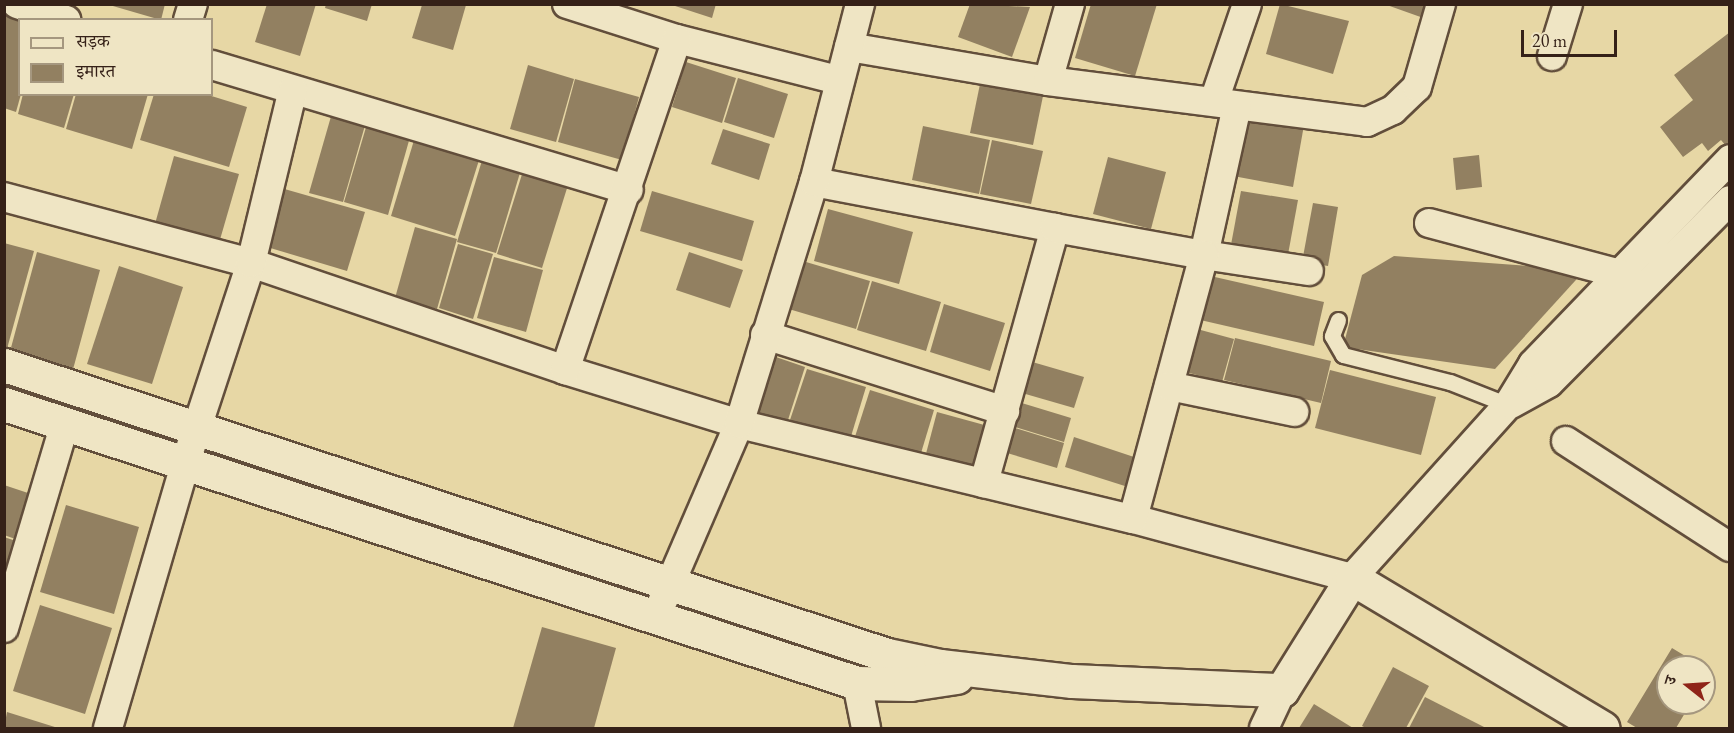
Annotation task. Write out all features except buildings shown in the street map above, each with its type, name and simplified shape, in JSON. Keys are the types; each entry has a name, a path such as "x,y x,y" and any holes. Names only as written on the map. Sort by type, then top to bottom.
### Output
{"street":[{"path":"17,4 60,18"},
{"path":"567,4 676,39 838,80"},
{"path":"654,619 739,424 814,182 838,80 860,4"},
{"path":"1048,81 1070,4"},
{"path":"1133,519 1204,255 1226,104 1247,4"},
{"path":"849,47 1048,81 1367,122 1393,110 1417,87 1441,4"},
{"path":"1552,56 1568,4"},
{"path":"565,370 629,190 676,39"},
{"path":"213,65 629,190"},
{"path":"108,729 184,464 251,263 292,90"},
{"path":"1264,729 1282,690 1352,578 1508,405 1533,364 1730,159"},
{"path":"814,182 1054,228 1309,272"},
{"path":"4,197 251,263 565,370 739,424 1133,519 1352,578 1603,729"},
{"path":"1508,405 1549,383 1730,200"},
{"path":"1429,223 1621,274"},
{"path":"984,483 1054,228"},
{"path":"765,335 1005,411"},
{"path":"4,366 887,655 982,673 1072,681 1282,690"},
{"path":"1169,386 1294,412"},
{"path":"4,404 654,619 857,683 910,684 982,673"},
{"path":"4,628 65,424"},
{"path":"1566,441 1730,547"},
{"path":"801,665 813,630"},
{"path":"857,683 866,729"}],"lane":[{"path":"1338,320 1332,336 1342,355 1450,382 1508,405"}]}
